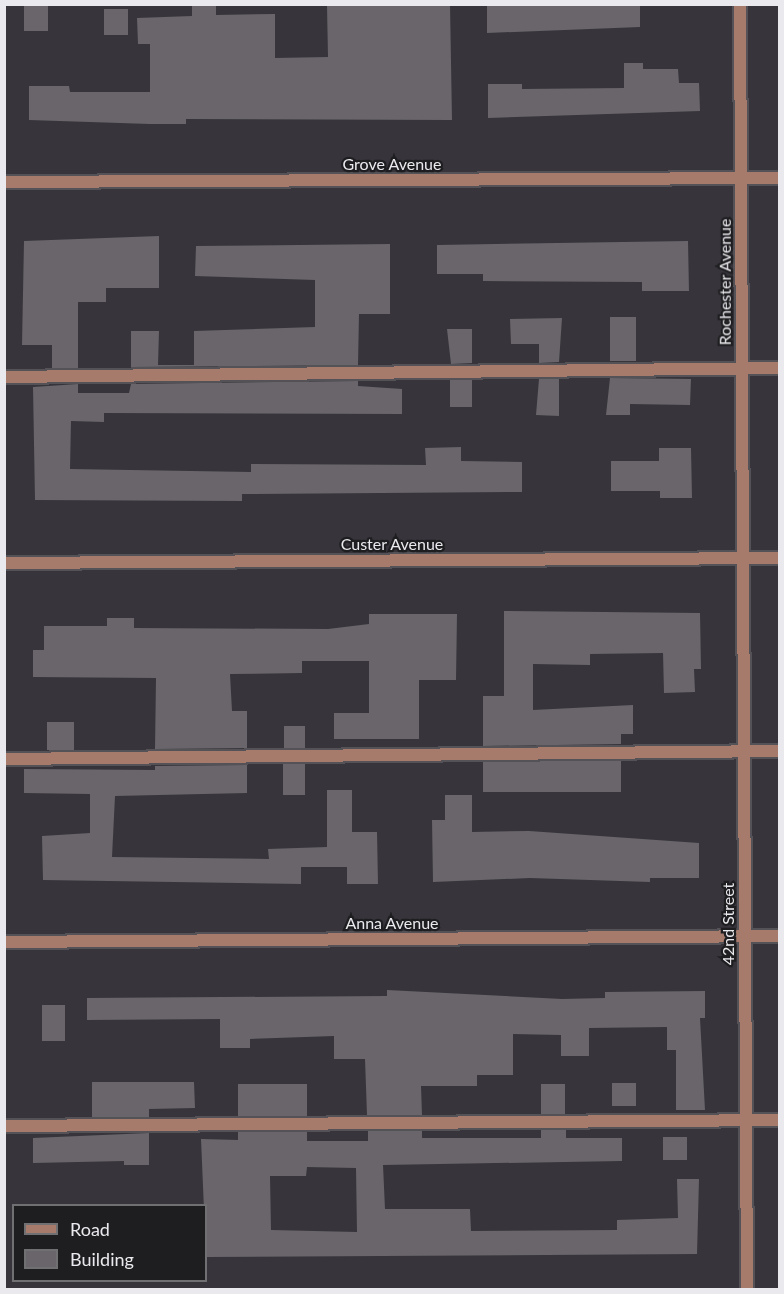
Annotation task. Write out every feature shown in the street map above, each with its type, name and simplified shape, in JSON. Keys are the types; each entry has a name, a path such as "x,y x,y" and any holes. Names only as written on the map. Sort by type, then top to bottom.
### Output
{"street":[{"name":"Rochester Avenue","path":"740,4 743,559"},
{"name":"Grove Avenue","path":"4,182 780,178"},
{"path":"4,377 780,368"},
{"name":"Custer Avenue","path":"4,563 780,558"},
{"name":"42nd Street","path":"743,559 747,1290"},
{"path":"4,759 780,751"},
{"name":"Anna Avenue","path":"4,942 780,936"},
{"path":"4,1126 780,1120"}],"building":[{"path":"450,4 452,120 186,119 186,124 150,124 29,120 29,86 69,86 70,92 150,92 150,44 138,44 137,18 192,16 192,6 216,6 216,15 275,14 275,58 328,57 327,6"},
{"path":"487,4 640,4 640,27 487,33"},
{"path":"24,5 48,5 48,31 24,31"},
{"path":"104,9 128,9 128,35 104,35"},
{"path":"624,63 643,63 643,69 678,69 679,83 699,83 700,111 488,118 488,84 522,84 522,89 624,88"},
{"path":"159,236 159,288 106,288 106,302 78,302 78,368 52,368 52,345 22,345 24,241"},
{"path":"688,241 689,291 642,291 642,282 483,281 483,274 437,274 437,245"},
{"path":"390,244 390,314 359,314 358,365 131,367 131,331 159,331 158,365 194,365 194,331 315,327 315,280 195,276 196,246"},
{"path":"610,317 636,317 636,361 610,361"},
{"path":"562,318 559,362 539,363 539,344 511,344 510,319"},
{"path":"447,329 472,329 472,363 451,364"},
{"path":"610,378 691,379 690,405 630,404 630,415 606,415"},
{"path":"539,379 559,379 559,416 536,415"},
{"path":"450,380 472,380 472,407 450,407"},
{"path":"358,381 358,386 402,389 402,414 104,413 104,422 71,421 70,469 251,472 251,464 426,465 425,448 461,447 461,461 522,462 522,492 242,494 242,501 35,500 33,387 78,384 78,393 129,393 131,384"},
{"path":"659,448 691,448 692,498 660,498 660,491 611,491 611,461 659,461"},
{"path":"504,611 700,613 701,669 694,669 695,692 664,693 663,653 590,654 590,665 533,664 533,710 633,705 633,734 621,734 621,744 483,746 483,696 504,696"},
{"path":"369,614 457,614 456,680 419,680 419,739 334,739 334,713 369,713 369,661 302,661 302,673 230,674 232,711 247,711 247,748 155,749 156,678 33,677 33,650 44,650 44,626 107,626 107,618 134,618 134,628 328,629 369,624"},
{"path":"47,722 74,722 74,750 47,750"},
{"path":"284,726 305,726 305,748 284,748"},
{"path":"483,761 621,761 621,792 483,792"},
{"path":"283,764 305,764 305,795 283,795"},
{"path":"247,765 247,793 115,796 112,857 269,859 268,849 327,847 327,790 352,790 352,832 377,832 378,884 347,884 347,867 301,867 301,884 43,880 42,836 90,833 90,794 24,793 24,769 155,770 155,766"},
{"path":"445,795 472,795 472,832 529,831 699,843 699,878 650,878 650,882 530,878 433,882 432,820 445,820"},
{"path":"387,990 562,999 605,998 605,992 705,991 705,1018 700,1018 705,1110 676,1110 676,1050 667,1050 667,1027 589,1028 589,1056 561,1056 561,1035 513,1034 513,1075 477,1075 477,1086 421,1086 422,1115 367,1115 365,1059 334,1059 334,1036 250,1039 250,1048 220,1048 220,1019 87,1020 87,998 387,996"},
{"path":"42,1005 65,1005 65,1041 42,1041"},
{"path":"92,1082 194,1082 195,1108 149,1109 149,1117 92,1117"},
{"path":"612,1083 636,1083 636,1106 612,1106"},
{"path":"238,1084 307,1084 307,1116 238,1116"},
{"path":"541,1084 565,1084 565,1114 541,1114"},
{"path":"541,1130 566,1130 566,1138 622,1138 622,1161 383,1165 385,1209 470,1209 471,1231 617,1230 617,1220 678,1218 677,1179 699,1179 697,1254 207,1257 207,1204 204,1204 201,1139 238,1140 238,1132 307,1132 307,1141 368,1141 368,1131 422,1131 422,1138 541,1138","holes":["307,1167 356,1168 357,1232 271,1230 270,1176 306,1176"]},
{"path":"149,1133 149,1165 124,1165 124,1161 33,1163 33,1138"},
{"path":"663,1137 687,1137 687,1160 663,1160"}]}
